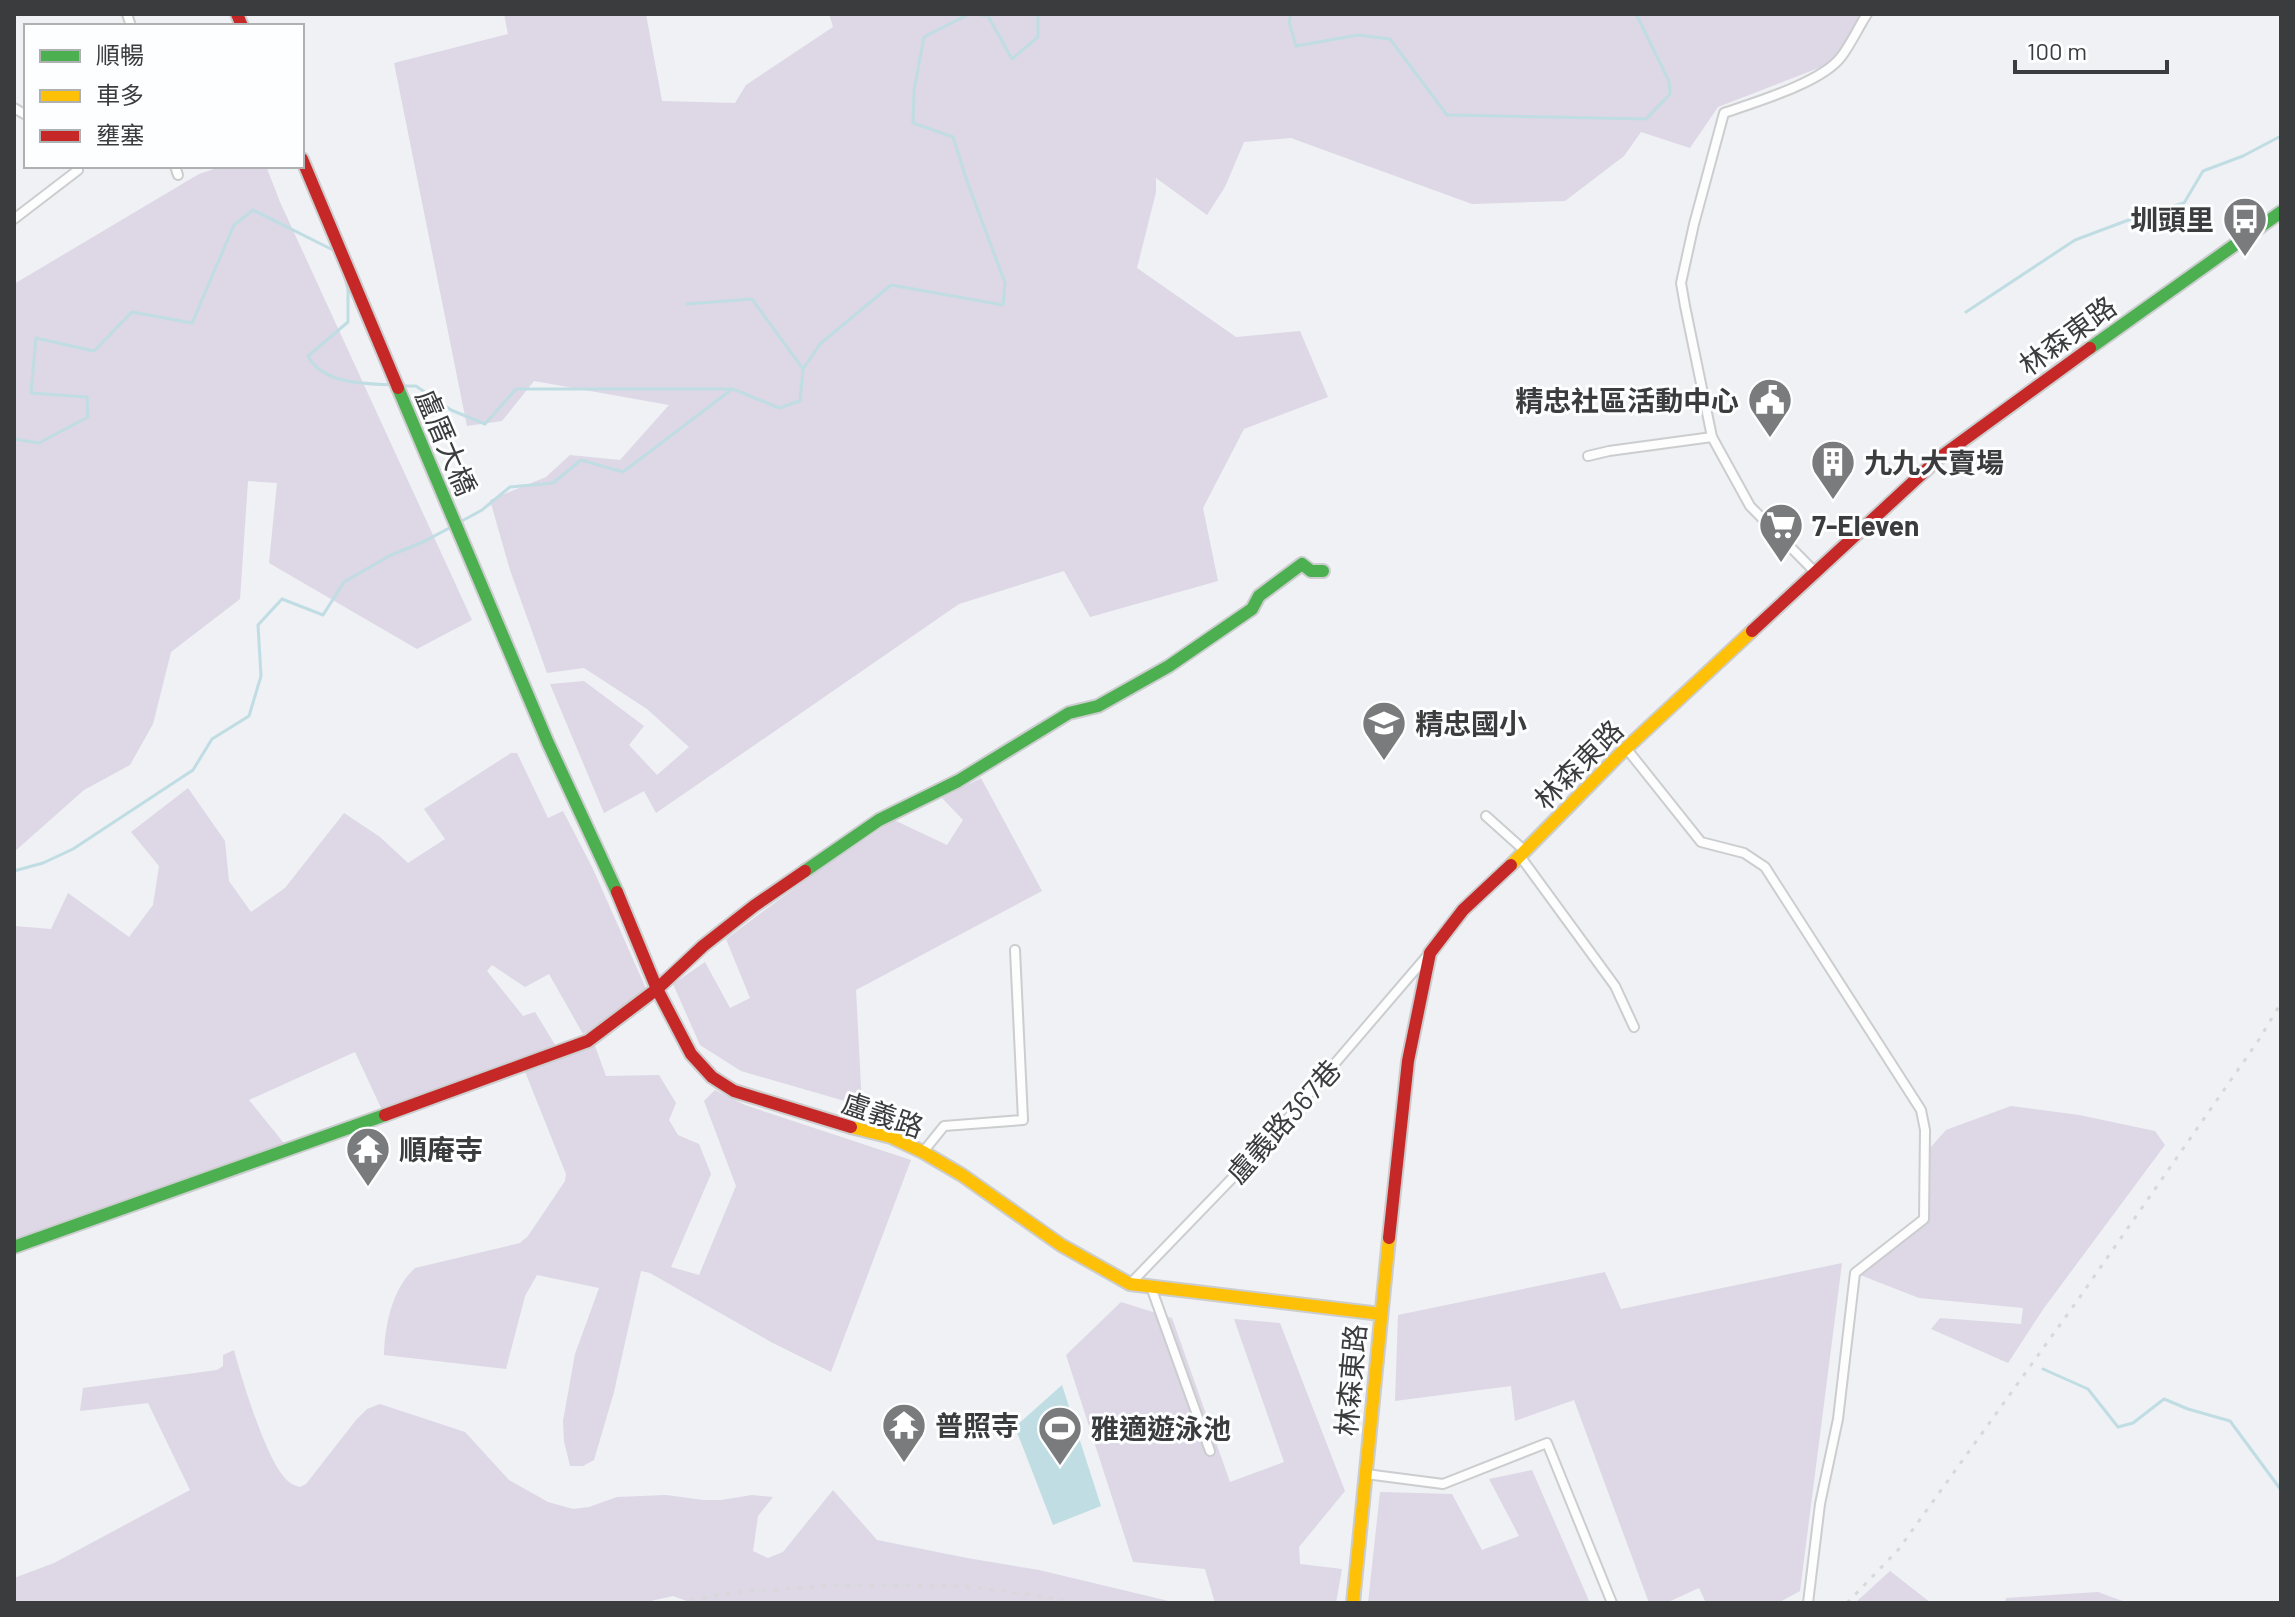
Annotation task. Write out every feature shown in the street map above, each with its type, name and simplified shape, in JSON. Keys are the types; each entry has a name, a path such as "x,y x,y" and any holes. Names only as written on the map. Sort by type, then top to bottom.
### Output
{"street":[{"path":"1816,573 1750,506 1712,437 1681,283 1724,113 1766,99 1823,73 1840,58 1867,14"},
{"name":"盧厝大橋","path":"304,164 548,743"},
{"path":"14,219 77,168"},
{"name":"林森東路","path":"1353,1603 1408,1061 1430,953 1463,910 1626,748 1939,458 2281,212"},
{"path":"1588,456 1712,437"},
{"path":"14,1247 588,1041 657,989 703,946 754,906 879,820 958,781 1069,713 1098,706 1169,666 1252,609 1259,596 1302,564 1311,571 1323,571"},
{"name":"盧義路","path":"548,743 619,897 657,989 691,1054 712,1077 734,1091 891,1137 923,1152 962,1175 1061,1245 1130,1284 1381,1314"},
{"path":"1626,748 1701,842 1744,853 1765,867 1921,1110 1925,1130 1924,1219 1855,1273 1838,1419 1820,1504 1808,1603"},
{"path":"1486,816 1522,854 1615,986 1634,1027"},
{"path":"923,1152 944,1126 1023,1120 1015,950"},
{"name":"盧義路367巷","path":"1130,1284 1271,1138 1430,953"},
{"path":"1151,1287 1210,1451"},
{"path":"1366,1474 1443,1484 1547,1443 1612,1603"}],"shaded area":[{"path":"504,14 646,14 662,101 735,103 746,85 833,27 829,14 1865,14 1834,62 1718,107 1690,148 1641,132 1624,156 1565,201 1472,204 1291,138 1244,142 1225,187 1207,215 1156,178 1156,192 1137,268 1236,337 1300,331 1328,397 1244,429 1203,508 1218,581 1090,617 1064,571 959,604 656,813 644,791 604,813 550,684 584,681 644,726 629,745 657,775 689,747 647,709 584,668 547,673 510,570 490,500 546,477 570,455 620,460 669,405 534,381 502,421 467,426 394,63 508,34"},
{"path":"217,168 267,168 472,620 417,649 269,563 277,483 248,481 240,599 171,652 153,724 130,765 84,790 14,852 14,284 199,174"},
{"path":"511,753 517,753 548,818 563,811 593,869 647,991 583,1034 549,974 525,987 492,965 487,971 523,1016 535,1012 557,1048 382,1110 355,1052 249,1100 287,1147 14,1241 14,926 51,929 68,893 129,937 153,905 159,866 131,832 188,788 225,841 229,881 251,912 285,888 344,813 380,837 408,863 445,839 424,809"},
{"path":"981,778 1042,891 856,990 862,1106 741,1071 700,1045 673,984 705,962 730,1008 750,998 726,939 819,870 894,820 947,845 963,820 942,798"},
{"path":"595,1046 606,1076 659,1075 676,1103 669,1120 678,1135 699,1144 711,1174 671,1267 699,1275 736,1186 704,1101 715,1090 745,1105 911,1160 831,1372 771,1342 650,1273 641,1271 614,1392 594,1460 583,1466 570,1466 563,1421 575,1354 599,1288 537,1275 525,1296 506,1369 384,1355 388,1320 395,1297 415,1268 520,1243 528,1236 565,1181 566,1174 524,1069"},
{"path":"2011,1106 2079,1115 2155,1131 2165,1145 2044,1308 2008,1363 1931,1329 1940,1318 2021,1324 2023,1308 1919,1298 1855,1273 1923,1219 1923,1156 1946,1130"},
{"path":"1842,1263 1800,1591 1778,1603 1706,1603 1699,1588 1666,1603 1649,1603 1574,1400 1515,1421 1511,1386 1395,1401 1398,1315 1605,1272 1621,1309"},
{"path":"1121,1302 1172,1318 1230,1482 1284,1462 1234,1319 1280,1323 1345,1491 1299,1547 1300,1564 1342,1569 1336,1603 1215,1603 1205,1569 1133,1562 1066,1355"},
{"path":"234,1350 256,1420 272,1457 289,1482 300,1487 306,1484 356,1420 367,1409 380,1404 465,1432 509,1480 548,1502 573,1509 617,1497 666,1495 721,1500 752,1495 773,1497 758,1516 753,1551 768,1558 783,1552 833,1490 877,1540 1039,1570 1177,1603 692,1603 673,1596 642,1603 14,1603 14,1578 54,1563 190,1490 148,1403 80,1411 83,1388 217,1370 223,1366 223,1355"},
{"path":"1532,1470 1590,1603 1368,1603 1380,1492 1452,1494 1482,1550 1519,1536 1489,1479"},
{"path":"1890,1571 1931,1603 1855,1603"},
{"path":"2098,1592 2128,1603 2005,1603 2006,1598"}],"water":[{"name":"雅適遊泳池","path":"1062,1385 1101,1506 1053,1525 1015,1427"}],"waterway":[{"path":"402,386 416,386 451,410 485,424 516,389 733,389 779,408 800,401 803,369 820,344 891,285 1003,305 1005,283 953,137 913,123 914,90 924,37 969,14"},
{"path":"976,14 988,16 1012,59 1038,37 1038,14"},
{"path":"1291,14 1289,22 1296,46 1358,35 1390,39 1447,115 1646,119 1670,94 1669,81 1636,14"},
{"path":"1966,312 2075,240 2150,212 2184,203 2203,171 2243,156 2281,136"},
{"path":"14,439 39,443 88,417 87,397 31,393 36,338 94,351 132,312 192,323 234,225 253,210 337,252"},
{"path":"342,267 348,289 348,322 308,356 323,372 334,377 358,383 394,385"},
{"path":"687,304 752,299 803,369"},
{"path":"460,522 482,510 510,487 553,483 581,460 623,472 731,390"},
{"path":"14,871 43,863 73,849 193,770 212,739 249,716 261,676 258,625 282,599 323,615 344,582 389,556 453,526"},
{"path":"2043,1369 2088,1389 2118,1427 2133,1423 2164,1399 2230,1421 2281,1490"}],"railway":[{"path":"1847,1603 1898,1550 2075,1304 2258,1041 2281,1003"},
{"path":"679,1603 727,1593 840,1585 962,1586 1077,1603"}],"traffic: fast":[{"path":"2090,348 2281,212"},
{"path":"398,388 548,743 617,892"},
{"path":"805,871 879,820 958,781 1069,713 1098,706 1169,666 1252,609 1259,596 1302,564 1311,571 1323,571"},
{"path":"14,1247 385,1115"}],"traffic: slow":[{"path":"1511,865 1619,755 1752,631"},
{"path":"851,1127 891,1137 923,1152 962,1175 1061,1245 1130,1284 1381,1314"},
{"path":"1353,1603 1389,1238"}],"traffic: jam":[{"path":"237,14 241,24"},
{"path":"304,164 398,388"},
{"path":"1752,631 1939,458 2090,348"},
{"path":"1389,1238 1408,1061 1430,953 1463,910 1511,865"},
{"path":"385,1115 588,1041 657,989 703,946 754,906 805,871"},
{"path":"617,892 657,989 691,1054 712,1077 734,1091 851,1127"}],"place":[{"name":"圳頭里","path":"2245,258"},
{"name":"精忠社區活動中心","path":"1770,439"},
{"name":"九九大賣場","path":"1833,501"},
{"name":"7-Eleven","path":"1781,564"},
{"name":"精忠國小","path":"1384,762"},
{"name":"順庵寺","path":"368,1188"},
{"name":"普照寺","path":"904,1464"},
{"name":"雅適遊泳池","path":"1060,1467"}]}
